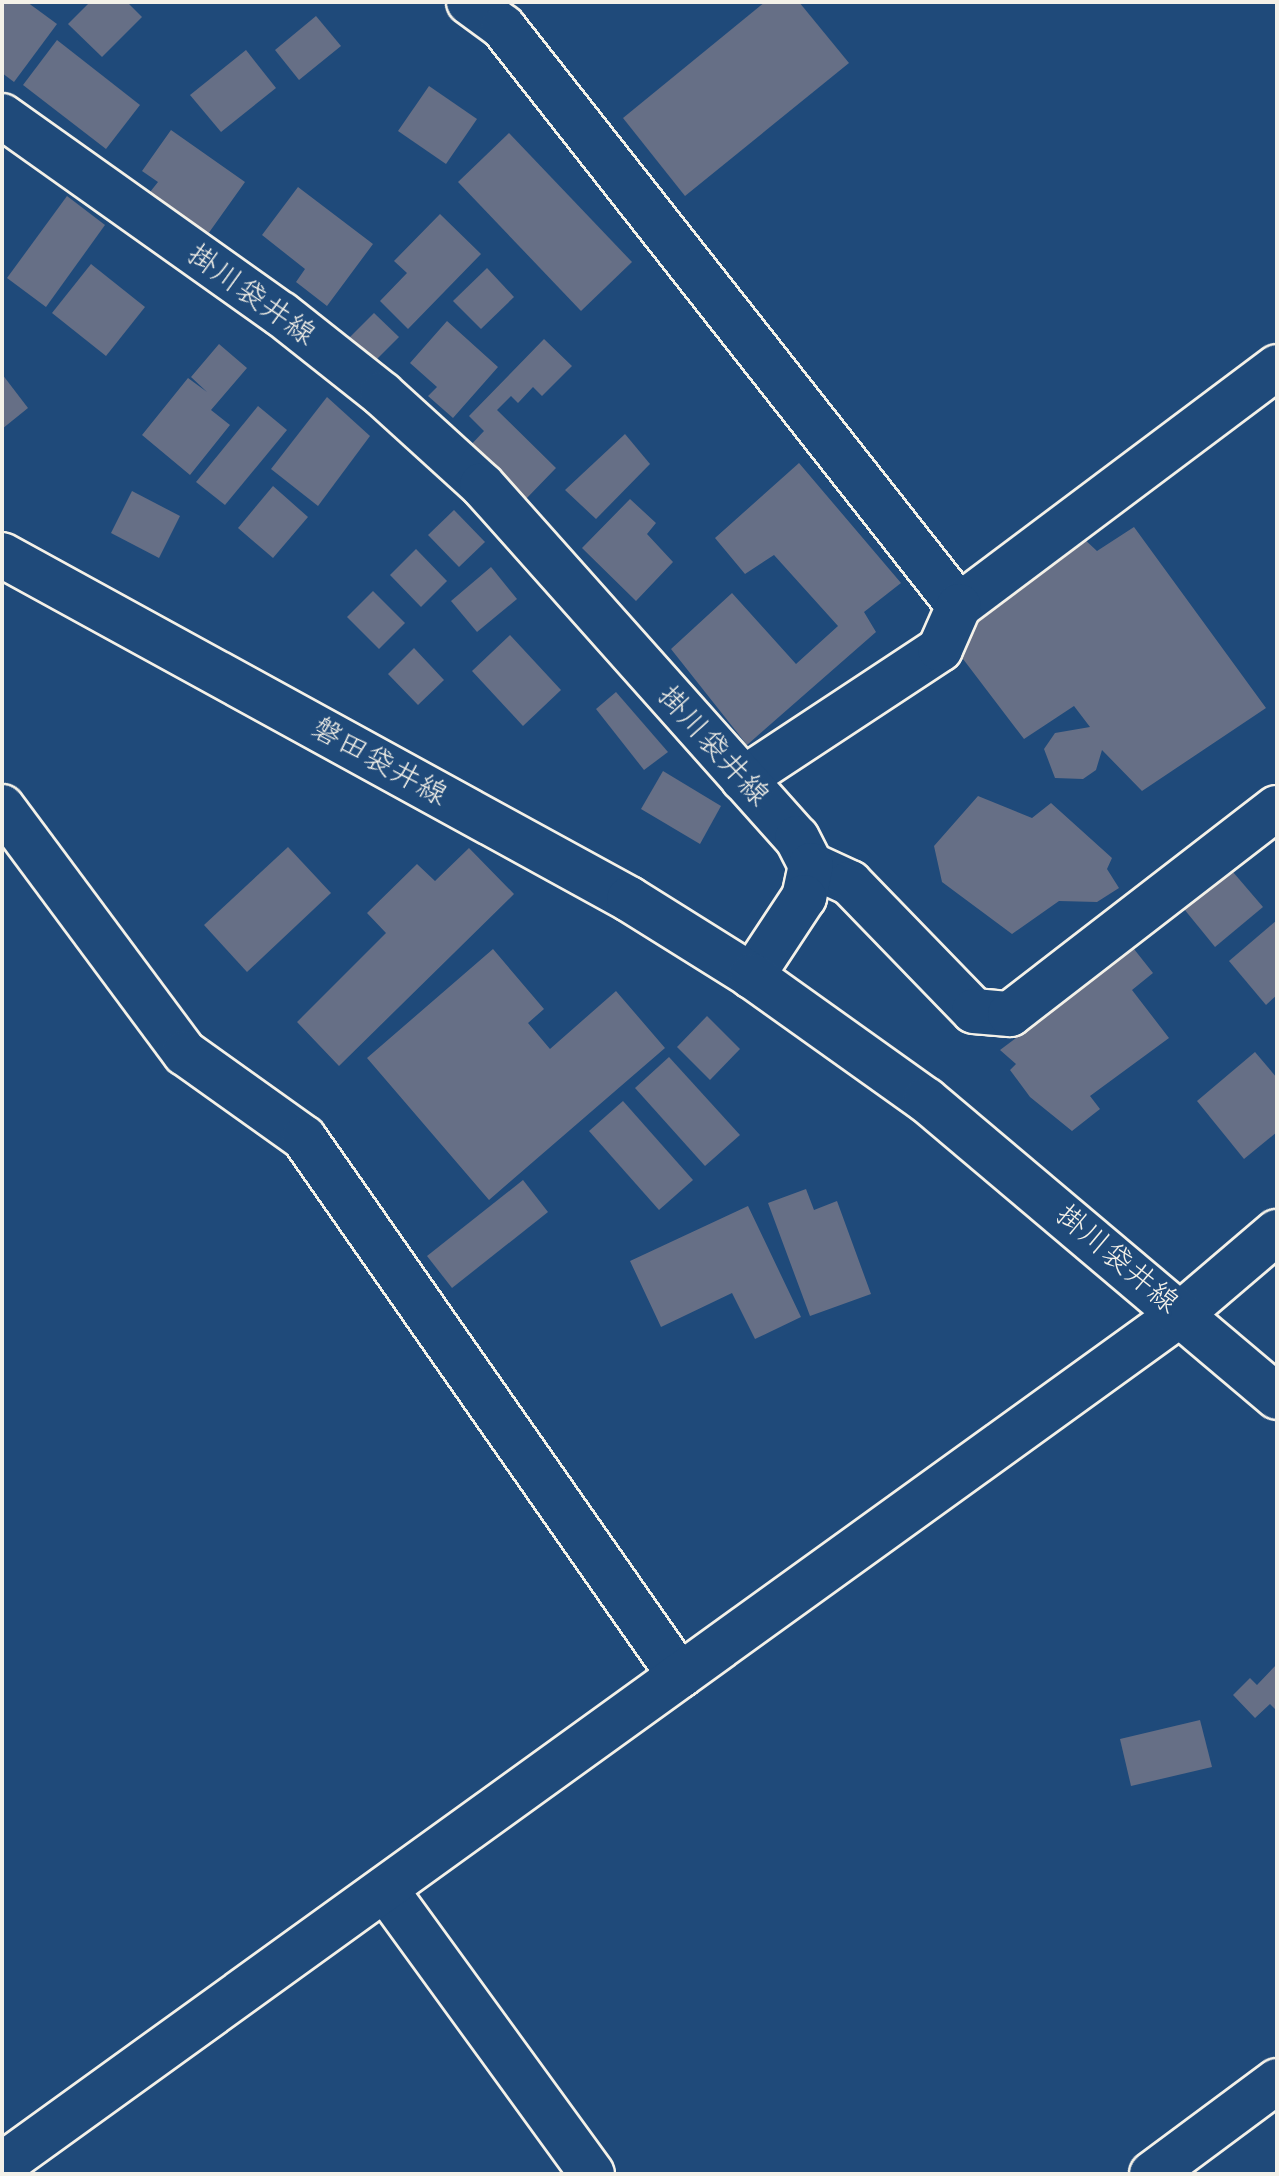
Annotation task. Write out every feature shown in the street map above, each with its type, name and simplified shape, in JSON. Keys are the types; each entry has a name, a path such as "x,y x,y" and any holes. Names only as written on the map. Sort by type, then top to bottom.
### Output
{"street":[{"path":"469,2 503,27 959,606"},
{"name":"掛川袋井線","path":"2,116 281,314 382,394 482,485 797,838 811,865"},
{"path":"743,779 940,649 959,606 1277,367"},
{"name":"磐田袋井線","path":"2,555 629,899 752,976"},
{"path":"2,807 185,1053 304,1138 680,1676"},
{"path":"752,976 804,897 811,865 850,883 974,1011 1010,1014 1277,808"},
{"name":"掛川袋井線","path":"752,976 926,1100 1182,1313 1277,1397"},
{"path":"2,2165 1182,1313 1277,1232"},
{"path":"385,1889 592,2174"},
{"path":"1152,2174 1277,2081"}],"building":[{"path":"2,2 27,2 57,24 14,82 2,73"},
{"path":"90,2 127,2 142,17 102,57 68,24"},
{"path":"765,2 799,2 849,63 685,196 623,118"},
{"path":"316,16 341,46 299,80 275,50"},
{"path":"57,40 140,105 106,149 23,85"},
{"path":"246,50 276,88 221,132 190,95"},
{"path":"429,86 477,119 446,164 398,131"},
{"path":"171,130 245,182 208,234 150,192 158,182 142,171"},
{"path":"509,133 632,262 581,311 458,182"},
{"path":"298,187 373,244 327,306 296,282 305,269 262,235"},
{"path":"67,196 105,225 46,307 7,278"},
{"path":"440,214 481,254 408,329 380,301 407,273 394,261"},
{"path":"91,264 145,307 106,356 52,313"},
{"path":"487,268 514,297 481,329 453,301"},
{"path":"374,313 399,337 370,366 345,342"},
{"path":"447,321 498,367 453,418 428,396 437,387 410,363"},
{"path":"544,339 572,366 542,396 533,387 518,403 511,396 497,410 556,468 524,501 468,448 484,431 469,416"},
{"path":"219,344 247,368 211,410 230,425 190,475 142,435 188,378 207,392 191,377"},
{"path":"2,374 28,408 2,429"},
{"path":"327,397 370,436 318,506 271,469"},
{"path":"258,406 287,430 225,505 196,482"},
{"path":"625,434 650,464 596,519 565,490"},
{"path":"799,463 901,583 864,612 876,632 747,745 671,649 732,593 796,664 838,626 774,555 745,574 715,538"},
{"path":"273,486 308,517 273,558 238,528"},
{"path":"132,491 180,516 159,558 111,533"},
{"path":"630,499 656,523 647,534 673,562 636,601 582,548"},
{"path":"454,510 485,542 459,567 428,535"},
{"path":"1134,527 1266,708 1142,791 1102,750 1096,770 1083,779 1055,778 1044,749 1055,733 1090,727 1074,706 1024,739 960,655 975,616 1082,537 1097,551"},
{"path":"416,549 447,581 421,607 390,575"},
{"path":"491,567 517,599 477,632 451,601"},
{"path":"373,591 405,623 379,649 347,617"},
{"path":"510,635 561,690 523,726 472,671"},
{"path":"414,648 444,680 418,705 388,674"},
{"path":"616,692 668,752 644,770 596,709"},
{"path":"663,771 721,806 700,844 641,809"},
{"path":"978,796 1032,818 1051,803 1112,858 1107,869 1119,888 1097,902 1059,901 1012,934 942,882 934,846"},
{"path":"288,847 331,893 247,972 204,925"},
{"path":"469,848 514,894 339,1066 297,1022 386,933 367,913 417,864 435,881"},
{"path":"1227,865 1263,907 1215,947 1180,904"},
{"path":"1277,920 1277,995 1266,1005 1229,961"},
{"path":"493,949 544,1009 528,1023 550,1049 616,991 665,1048 489,1200 367,1058"},
{"path":"1134,949 1153,973 1132,990 1169,1038 1090,1096 1100,1109 1072,1131 1030,1097 1010,1070 1016,1064 1000,1050"},
{"path":"707,1016 740,1049 710,1080 677,1047"},
{"path":"1255,1052 1277,1078 1277,1132 1244,1159 1197,1101"},
{"path":"669,1057 740,1135 705,1166 635,1088"},
{"path":"623,1101 693,1180 659,1210 589,1131"},
{"path":"523,1180 548,1212 452,1288 427,1256"},
{"path":"806,1189 814,1210 837,1201 871,1294 810,1316 768,1203"},
{"path":"748,1206 801,1317 755,1339 732,1293 661,1327 630,1261"},
{"path":"1277,1664 1277,1711 1270,1704 1255,1718 1233,1695 1250,1678 1257,1685"},
{"path":"1200,1720 1212,1767 1131,1786 1120,1739"}]}
